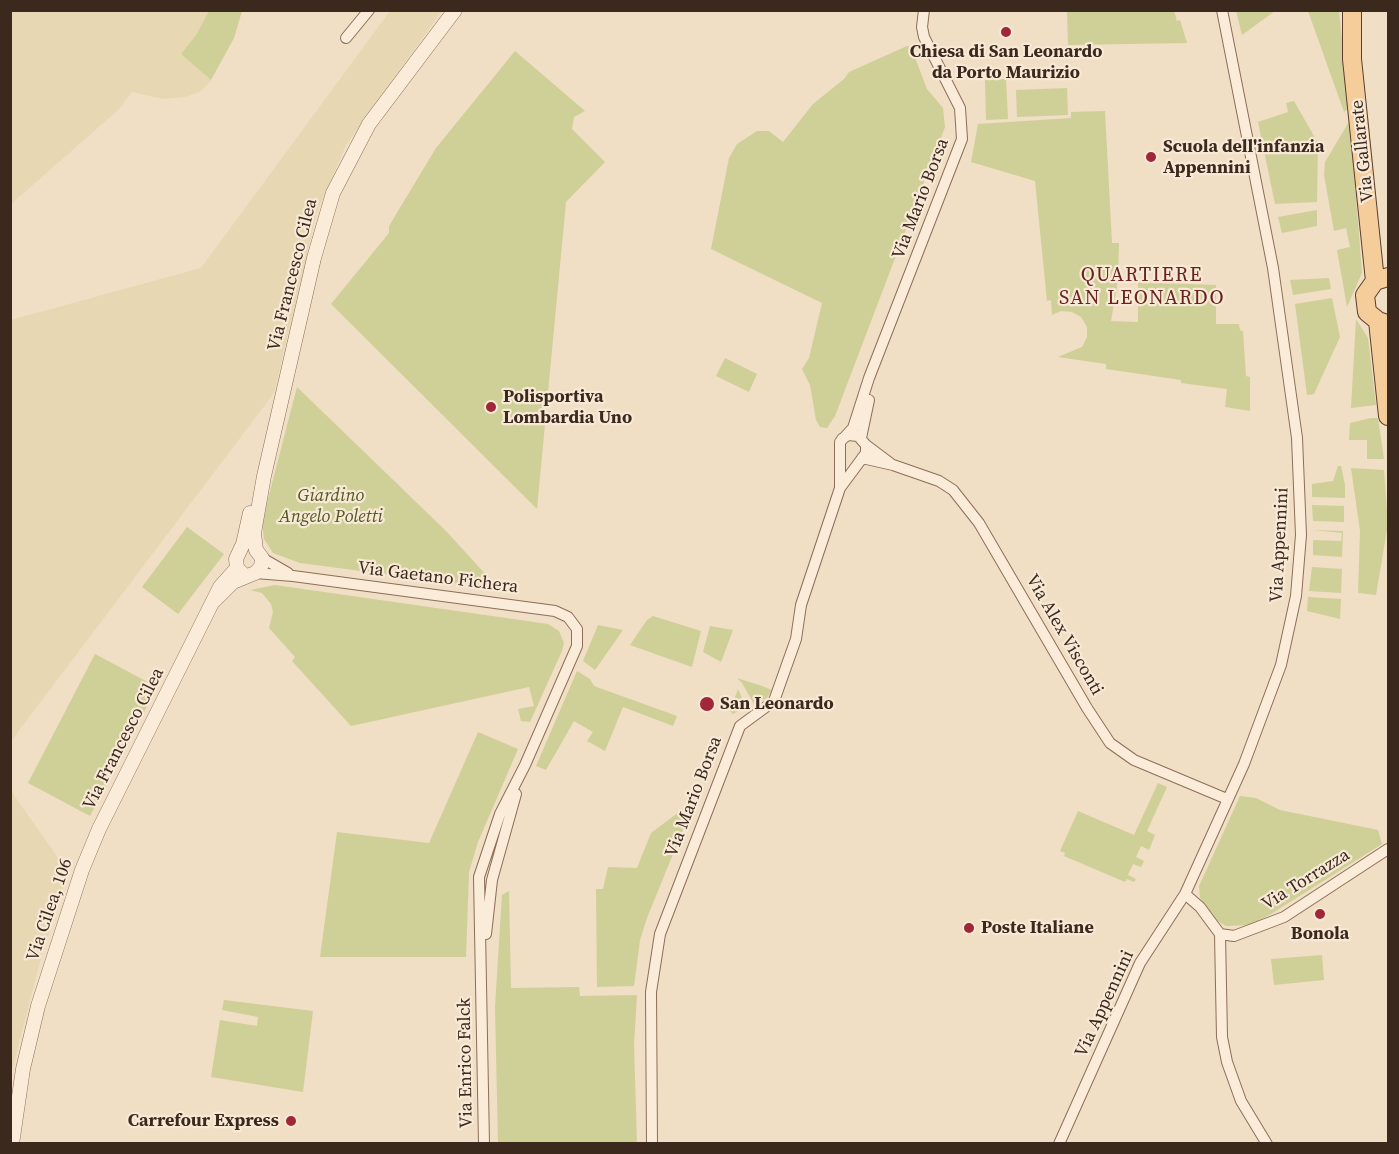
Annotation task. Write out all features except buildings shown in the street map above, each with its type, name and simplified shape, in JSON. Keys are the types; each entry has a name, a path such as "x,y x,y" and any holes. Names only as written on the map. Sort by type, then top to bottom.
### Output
{"main road":[{"name":"Via Gallarate","path":"1352,16 1365,69 1384,278"},
{"path":"1384,278 1369,287 1365,305 1372,317 1383,322 1389,416"}],"street":[{"path":"346,38 369,10"},
{"name":"Via Francesco Cilea","path":"99,829 227,577 261,567 256,522 264,476 314,258 333,193 369,124 456,10"},
{"name":"Via Mario Borsa","path":"840,488 839,452 842,439 853,428 963,134 960,108 924,37 922,27 924,10"},
{"name":"Via Appennini","path":"1059,1143 1140,963 1185,894 1263,719 1287,644 1298,580 1300,499 1297,438 1280,309 1222,10"},
{"name":"Via Mario Borsa","path":"652,1143 651,992 660,934 740,726 774,701 794,643 801,604 840,488 860,460 875,366"},
{"path":"842,439 853,434 864,441"},
{"name":"Via Alex Visconti","path":"864,441 893,465"},
{"path":"839,452 846,461 860,460"},
{"name":"Via Alex Visconti","path":"860,460 893,465 939,481 961,497 979,523 1087,708 1110,743 1134,760 1227,800"},
{"name":"Via Francesco Cilea","path":"246,572 236,559 264,476"},
{"path":"240,551 247,548 259,554"},
{"name":"Via Gaetano Fichera","path":"259,554 293,576"},
{"name":"Via Gaetano Fichera","path":"246,572 293,576 555,611 565,614 574,624"},
{"name":"Via Enrico Falck","path":"484,1143 482,981 492,880 525,765 577,646 579,636 574,624"},
{"name":"Via Cilea, 106","path":"12,1143 23,1069 60,933 99,829"},
{"name":"Via Torrazza","path":"1220,934 1234,936 1284,917 1389,849"},
{"path":"1185,894 1200,907 1220,934 1222,1037 1234,1085 1244,1108 1268,1143"}],"shaded area":[{"path":"11,11 209,11 196,35 181,54 211,80 201,91 185,97 163,99 132,92 118,110 11,204"},
{"path":"390,11 442,11 346,145 317,212 274,393 11,741 11,320 201,268"},
{"path":"11,791 68,872 39,965 11,1074"}],"green space":[{"path":"1236,10 1275,11 1242,35"},
{"path":"209,11 242,11 234,38 211,80 181,54 196,35"},
{"path":"1067,11 1174,11 1177,21 1180,20 1187,43 1068,45"},
{"path":"1308,11 1339,11 1349,108 1344,112"},
{"path":"907,46 911,47 927,89 943,108 945,127 835,416 827,428 820,427 816,420 810,385 802,369 809,358 822,303 711,249 729,158 737,144 757,131 769,131 783,142 813,104 844,79 849,72"},
{"name":"Polisportiva Lombardia Uno","path":"515,51 585,111 574,117 572,129 605,162 566,202 537,509 331,304 389,233 389,226 436,148"},
{"path":"1006,79 1008,119 986,120 985,80"},
{"path":"1067,88 1068,115 1017,117 1016,90"},
{"path":"1294,101 1318,143 1317,202 1275,204 1258,122 1288,112 1286,103"},
{"path":"1105,111 1112,243 1119,243 1118,280 1111,321 1138,322 1138,282 1216,285 1216,324 1239,324 1240,330 1243,331 1246,376 1250,377 1250,411 1225,407 1227,389 1106,369 1106,364 1058,357 1082,347 1087,337 1087,327 1081,317 1072,312 1061,311 1052,315 1051,300 1047,301 1035,181 971,162 978,124 1071,118 1071,112"},
{"path":"1350,120 1362,273 1347,307 1337,250 1350,247 1346,228 1334,231 1324,175 1325,162"},
{"path":"1317,210 1317,226 1282,233 1278,217"},
{"path":"1329,278 1331,289 1293,295 1290,280"},
{"path":"1332,298 1340,337 1314,394 1307,395 1295,304"},
{"path":"1356,319 1368,338 1376,405 1351,408"},
{"path":"725,358 757,374 749,392 716,376"},
{"name":"Giardino Angelo Poletti","path":"297,387 446,531 499,589 300,563 273,553 264,539 262,522"},
{"path":"1378,418 1384,459 1367,459 1367,440 1349,440 1350,423"},
{"path":"1338,466 1341,466 1345,498 1312,497 1312,484 1333,481"},
{"path":"1351,468 1384,470 1388,524 1376,595 1358,593 1360,531"},
{"path":"1312,505 1344,506 1344,522 1313,521"},
{"path":"187,527 224,554 178,614 142,587"},
{"path":"1313,530 1343,531 1342,557 1313,555 1313,540 1341,541 1342,533"},
{"path":"1312,567 1342,569 1341,593 1309,591"},
{"path":"275,585 548,624 559,631 564,643 530,722 521,721 518,709 534,706 529,687 351,726 292,661 295,657 269,628 273,612 271,604 262,593 250,590"},
{"path":"1308,597 1341,599 1340,619 1307,611"},
{"path":"653,616 701,631 692,667 630,645 647,620"},
{"path":"598,625 623,630 595,670 583,661"},
{"path":"710,626 733,630 721,662 703,652"},
{"path":"95,654 157,687 90,816 28,783"},
{"path":"577,671 590,679 594,686 677,716 673,726 623,707 605,751 587,741 593,732 574,721 546,770 536,766"},
{"path":"737,678 772,690 767,698 754,704"},
{"path":"738,689 746,707 733,714 730,711"},
{"path":"478,732 518,749 478,842 469,872 466,957 320,957 337,832 429,843"},
{"path":"1158,783 1167,787 1147,831 1155,835 1149,850 1141,846 1136,857 1144,861 1141,867 1133,864 1128,875 1136,879 1134,882 1127,879 1125,882 1064,856 1065,853 1060,851 1078,811 1134,835"},
{"path":"1240,796 1256,798 1280,810 1378,830 1382,844 1271,914 1250,925 1226,926 1219,922 1200,898 1199,886"},
{"path":"695,800 647,918 640,940 634,986 597,987 596,889 603,889 608,867 637,868 651,833"},
{"path":"509,891 511,988 579,987 580,996 637,995 634,1045 637,1143 498,1143 495,1007 502,895"},
{"path":"1322,955 1324,980 1274,985 1271,959"},
{"path":"224,1000 313,1011 303,1092 211,1077 220,1020 257,1026 258,1017 222,1010"}],"place":[{"name":"Chiesa di San Leonardo da Porto Maurizio","path":"1006,32"},
{"name":"Scuola dell'infanzia Appennini","path":"1151,157"},
{"name":"Polisportiva Lombardia Uno","path":"491,407"},
{"name":"San Leonardo","path":"707,704"},
{"name":"Bonola","path":"1320,914"},
{"name":"Poste Italiane","path":"969,928"},
{"name":"Carrefour Express","path":"291,1121"}],"district":[{"name":"QUARTIERE SAN LEONARDO","path":"1142,288"}]}
